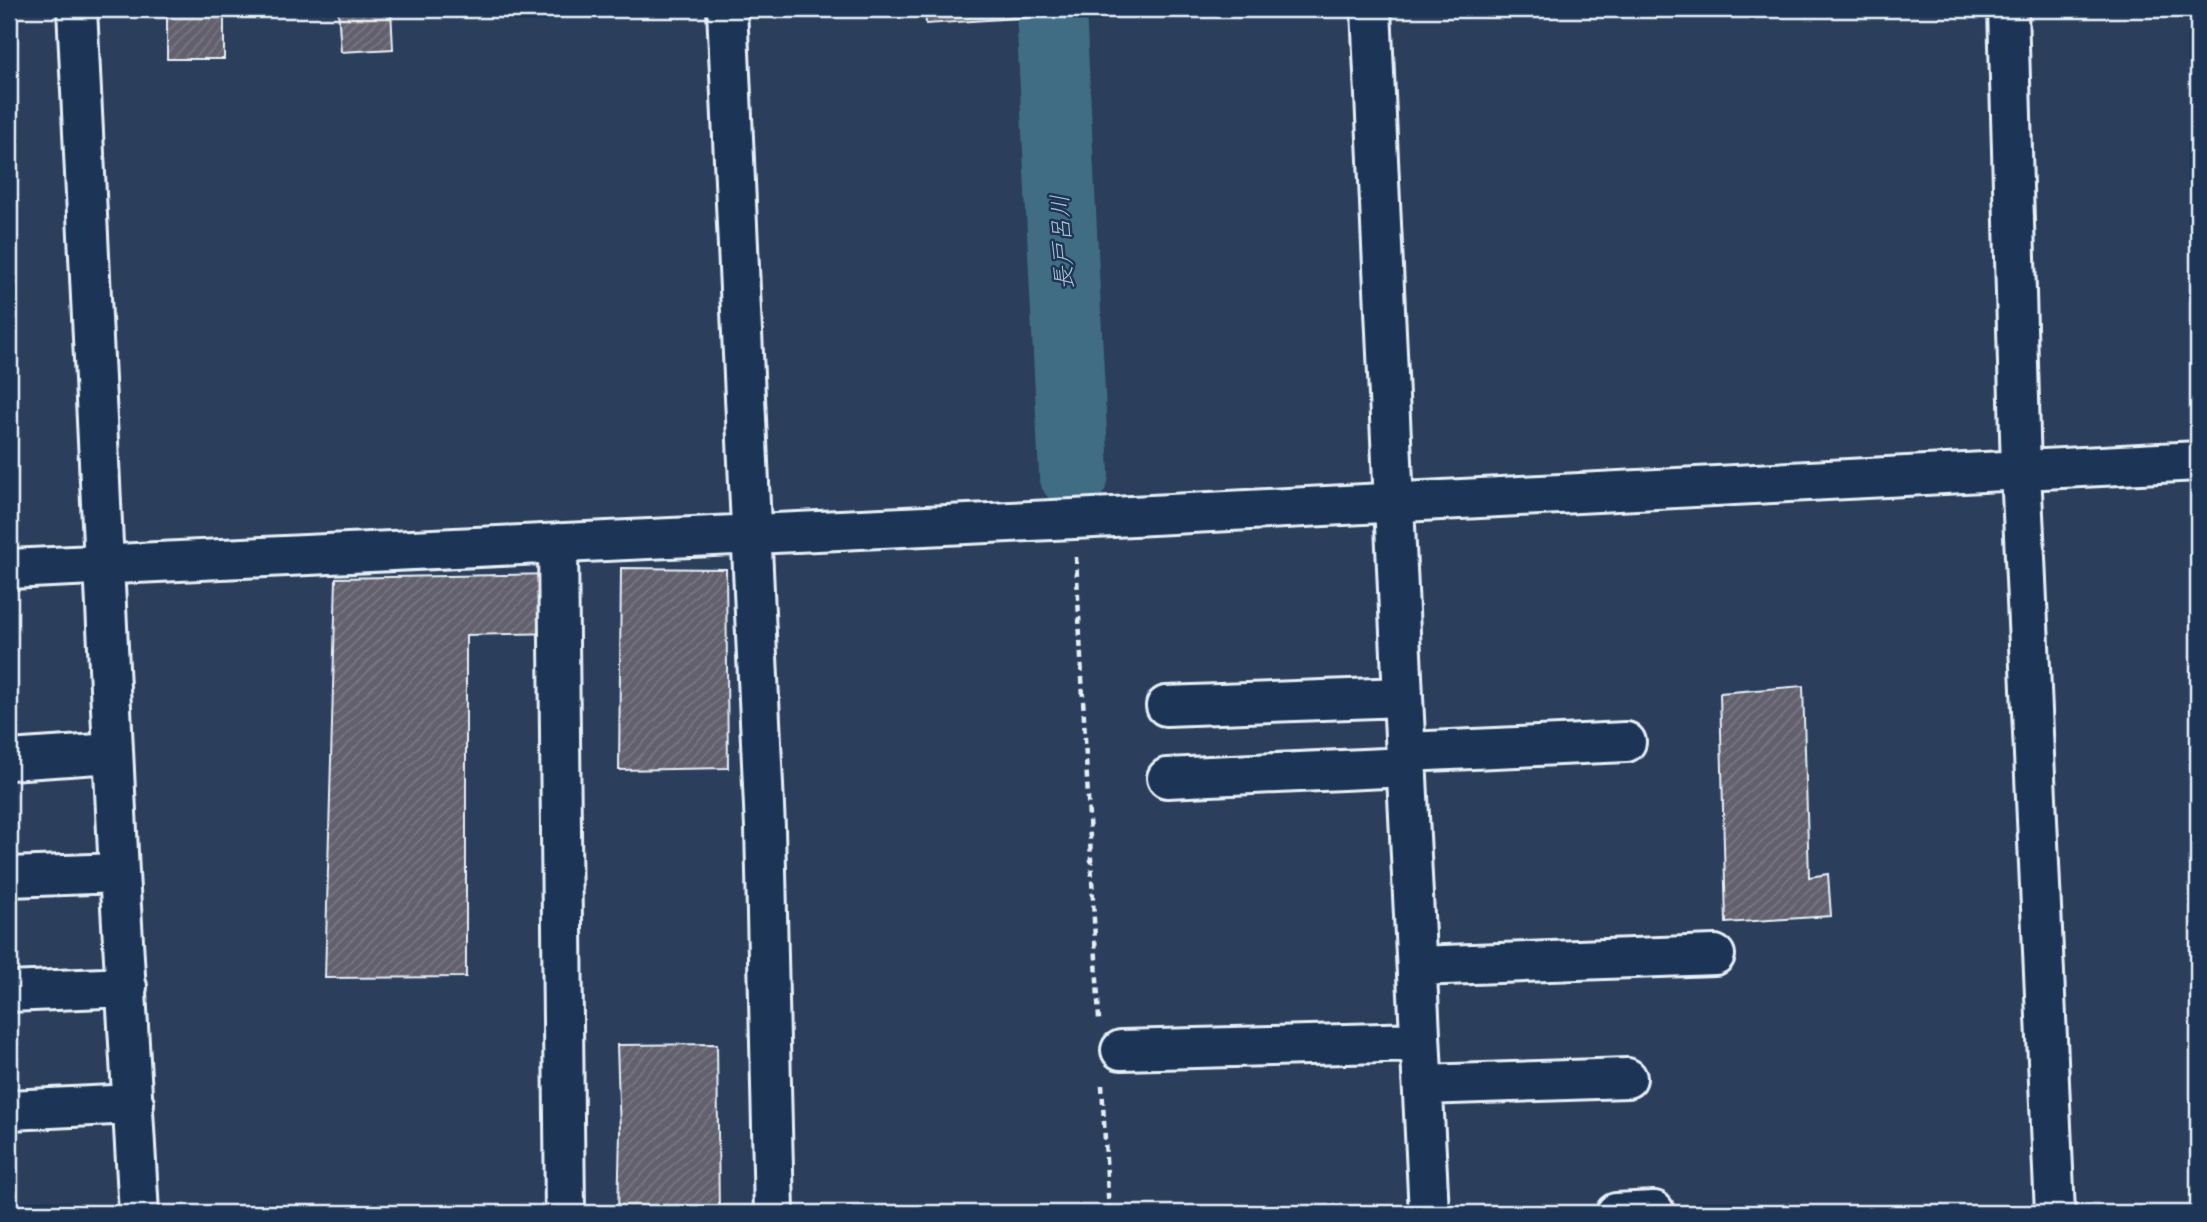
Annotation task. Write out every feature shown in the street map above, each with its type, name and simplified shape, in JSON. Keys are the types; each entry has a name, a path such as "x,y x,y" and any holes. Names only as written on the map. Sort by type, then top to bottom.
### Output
{"street":[{"path":"77,9 119,873 139,1213"},
{"path":"727,9 765,828 774,1213"},
{"path":"1371,9 1429,1213"},
{"path":"2008,9 2021,470 2055,1213"},
{"path":"9,569 1074,519 2198,461"},
{"path":"558,543 565,1213"},
{"path":"1166,706 1403,697"},
{"path":"1167,778 1626,742"},
{"path":"9,760 113,753"},
{"path":"9,877 119,873"},
{"path":"1417,966 1715,955"},
{"path":"9,992 127,987"},
{"path":"1108,1052 1420,1042"},
{"path":"1423,1085 1627,1078"},
{"path":"9,1110 134,1104"},
{"path":"1616,1213 1654,1213"}],"path":[{"path":"1074,519 1108,1052 1109,1213"}],"building":[{"path":"167,9 224,9 224,59 167,59"},
{"path":"338,9 391,9 393,49 341,52"},
{"path":"925,9 1034,9 1034,17 926,24"},
{"path":"621,568 726,569 728,768 619,770"},
{"path":"556,574 558,633 466,635 466,977 325,978 336,578"},
{"path":"1803,686 1809,877 1828,874 1831,916 1726,923 1720,693"},
{"path":"717,1044 719,1213 618,1213 620,1132 617,1045"}],"waterway":[{"name":"長戸呂川","path":"1051,9 1074,474"}]}
